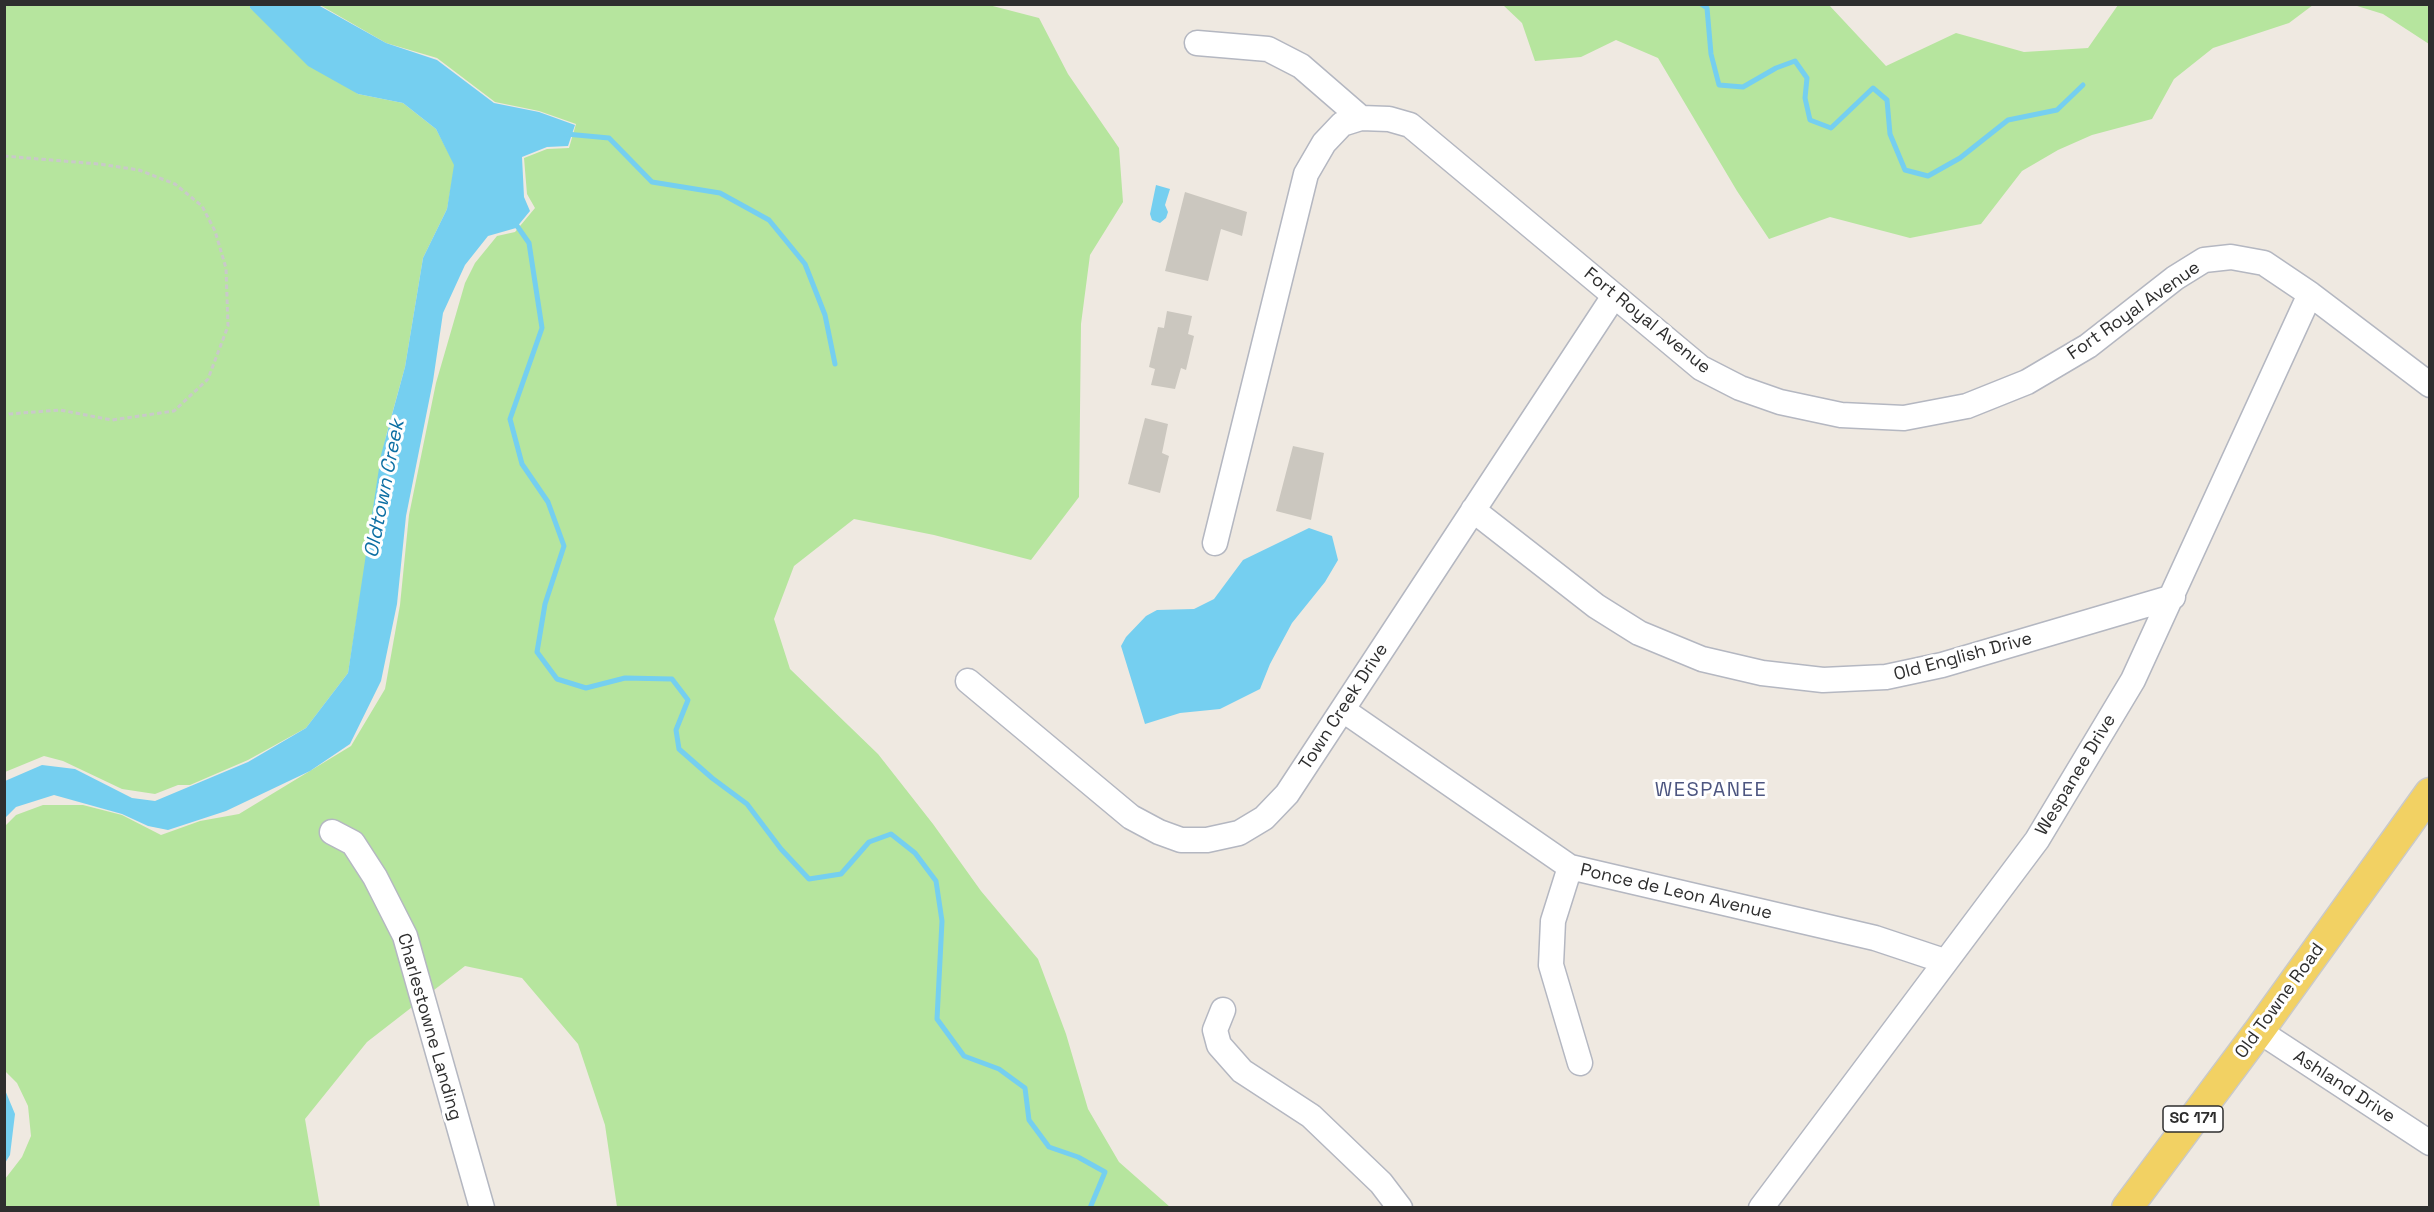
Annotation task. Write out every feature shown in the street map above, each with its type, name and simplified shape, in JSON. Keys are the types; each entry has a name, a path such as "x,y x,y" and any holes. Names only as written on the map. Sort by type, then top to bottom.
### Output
{"main road":[{"name":"Old Towne Road","path":"2127,1208 2259,1031 2430,793"}],"street":[{"path":"1197,44 1268,49 1301,66 1361,118"},
{"name":"Fort Royal Avenue","path":"1215,543 1306,174 1324,142 1341,124 1361,118 1389,119 1410,125 1701,368 1740,388 1780,402 1841,415 1904,418 1967,406 2027,382 2088,346 2175,278 2204,260 2231,258 2264,263 2310,294 2430,385"},
{"name":"Wespanee Drive","path":"1761,1208 1944,961 2037,840 2133,680 2310,294"},
{"name":"Town Creek Drive","path":"968,681 1131,817 1180,840 1207,840 1239,833 1264,818 1287,794 1614,296"},
{"name":"Old English Drive","path":"1473,510 1596,606 1639,633 1702,659 1772,674 1823,681 1886,678 1942,665 2173,597"},
{"name":"Ponce de Leon Avenue","path":"1343,710 1570,867 1875,938 1944,961"},
{"name":"Charlestowne Landing","path":"332,832 352,843 375,877 405,936 482,1208"},
{"path":"1570,867 1553,921 1551,964 1580,1063"},
{"path":"1223,1010 1215,1030 1219,1045 1242,1071 1311,1116 1381,1183 1400,1208"},
{"name":"Ashland Drive","path":"2259,1031 2430,1143"}],"path":[{"path":"4,156 99,164 139,170 175,184 202,206 215,231 226,268 228,326 207,379 174,411 112,420 60,410 4,416"}],"green space":[{"path":"985,4 1039,18 1068,74 1119,148 1123,202 1090,255 1081,324 1079,497 1031,560 934,535 854,519 794,566 774,619 790,669 878,754 933,824 981,891 1038,959 1066,1034 1088,1109 1119,1162 1170,1207 617,1207 605,1125 578,1044 522,978 465,966 367,1042 305,1119 320,1207 5,1207 5,1179 22,1157 31,1136 28,1106 17,1083 5,1071 5,826 16,815 43,805 83,805 122,815 161,835 200,821 239,814 351,746 385,689 400,605 409,515 436,383 465,283 475,263 497,236 515,232 535,208 527,194 524,158 547,149 569,148 576,124 539,111 495,102 437,58 386,43 320,5"},
{"path":"5,5 250,5 250,8 358,94 403,103 436,129 455,165 447,209 423,258 405,367 386,436 348,673 306,728 248,760 190,785 178,785 155,794 122,789 63,761 44,756 5,772"},
{"path":"1503,5 1829,5 1886,66 1956,33 2024,52 2088,48 2118,5 2313,5 2289,23 2213,48 2174,79 2152,119 2092,135 2058,150 2022,171 1981,224 1910,238 1830,217 1769,239 1737,191 1658,58 1616,40 1581,57 1535,61 1522,23"},
{"path":"2354,5 2429,5 2429,44 2383,14"}],"water":[{"name":"Oldtown Creek","path":"250,5 318,5 386,43 437,60 494,103 539,112 575,125 568,146 547,147 522,157 524,197 530,211 516,228 488,236 465,265 443,313 433,381 406,516 397,604 381,681 350,744 310,771 226,811 168,830 148,826 122,814 54,795 16,807 5,818 5,781 42,765 75,769 132,798 155,801 248,762 306,728 348,673 381,455 405,367 423,258 447,209 454,165 436,129 403,103 358,94 308,66 250,8"},
{"path":"1156,185 1170,189 1165,205 1168,212 1166,218 1160,223 1152,220 1150,214"},
{"path":"1309,528 1332,536 1338,560 1325,582 1292,623 1270,664 1260,689 1220,709 1180,713 1145,724 1121,646 1126,637 1146,616 1157,610 1194,609 1214,599 1243,560"},
{"path":"5,1090 15,1114 10,1155 5,1163"}],"building":[{"path":"1185,192 1247,212 1242,236 1221,229 1208,281 1165,271"},
{"path":"1167,311 1192,316 1188,334 1194,336 1186,370 1181,368 1175,389 1151,385 1155,369 1149,367 1158,327 1164,328"},
{"path":"1145,418 1168,424 1162,453 1169,456 1160,493 1128,484"},
{"path":"1293,446 1324,453 1311,520 1276,511"}],"waterway":[{"path":"1701,4 1707,8 1711,54 1719,85 1743,87 1776,68 1795,61 1807,78 1805,98 1810,120 1831,128 1873,88 1887,100 1890,134 1905,170 1928,176 1960,158 2008,120 2057,110 2083,85"},
{"path":"566,134 609,138 652,182 720,193 769,220 805,264 825,315 835,364"},
{"path":"515,223 529,243 542,328 510,419 522,464 548,502 564,546 545,604 537,652 557,679 586,688 625,678 672,679 688,700 676,730 679,749 747,804 781,849 809,879 841,874 869,842 891,834 915,853 936,881 942,921 937,1019 964,1056 999,1069 1025,1088 1029,1120 1049,1147 1078,1157 1105,1172 1090,1208"}],"district":[{"name":"WESPANEE","path":"1711,791"}]}
